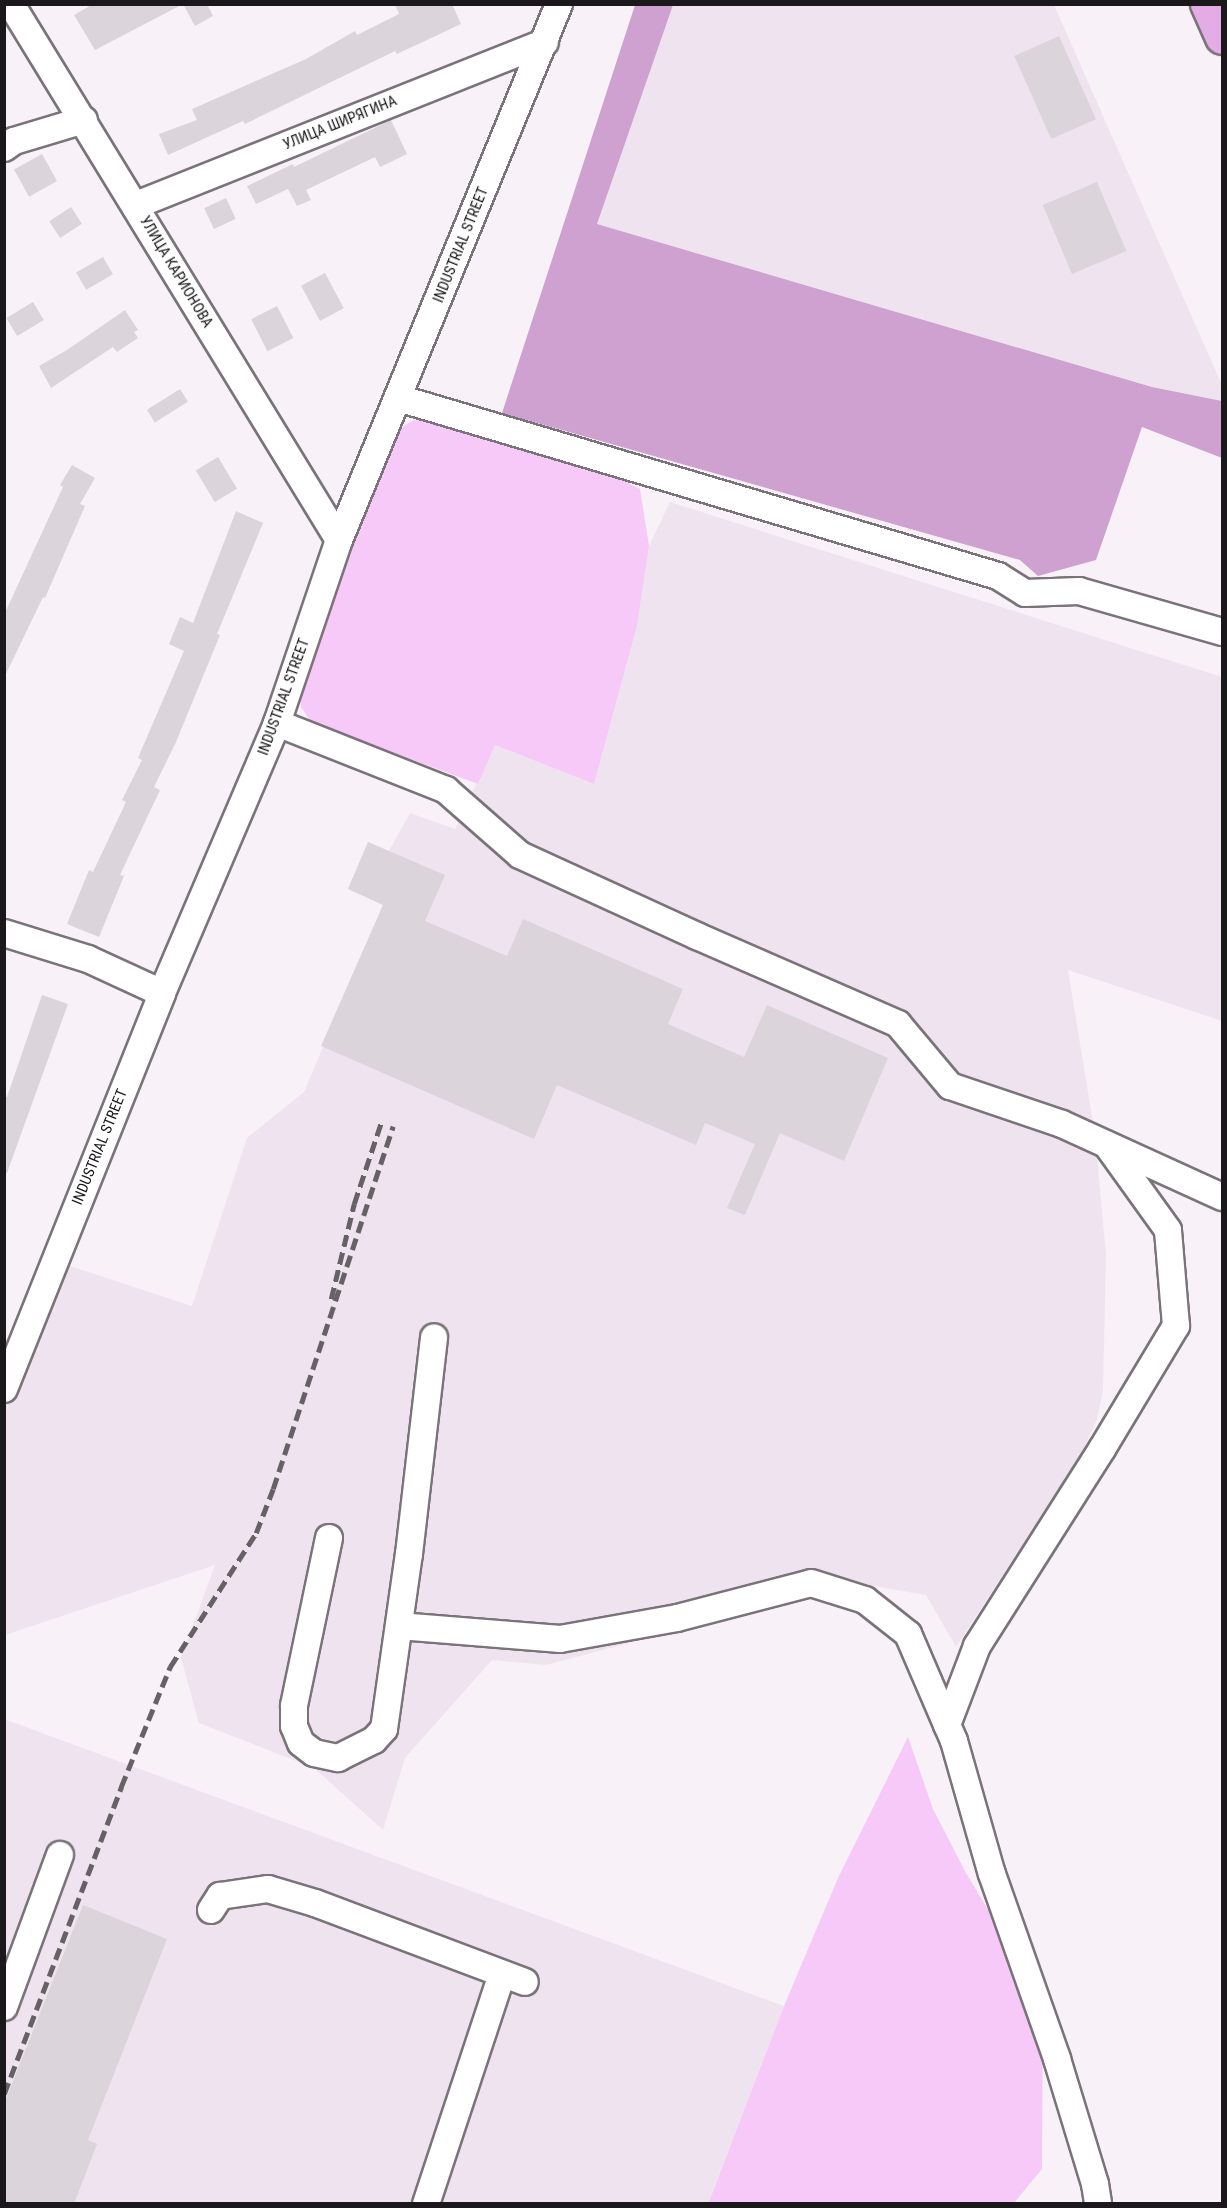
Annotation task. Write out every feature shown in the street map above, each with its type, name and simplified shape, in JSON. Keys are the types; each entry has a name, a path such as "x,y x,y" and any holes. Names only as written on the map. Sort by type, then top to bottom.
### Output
{"main road":[{"path":"1207,4 1222,38"}],"street":[{"name":"INDUSTRIAL STREET","path":"4,1389 162,993 278,723 339,540 559,4"},
{"name":"УЛИЦА КАРИОНОВА","path":"15,6 339,540"},
{"name":"УЛИЦА ШИРЯГИНА","path":"136,205 545,42"},
{"path":"4,148 14,141 84,120"},
{"path":"398,398 998,576 1026,593 1079,591 1222,632"},
{"path":"278,723 446,790 520,855 898,1024 950,1086 1062,1124 1222,1197"},
{"path":"4,933 88,959 162,993"},
{"path":"947,1725 977,1646 1096,1459 1176,1326 1168,1230 1107,1144"},
{"path":"329,1538 294,1706 294,1726 301,1743 314,1753 327,1757 348,1755 374,1740 384,1729 399,1626 434,1337"},
{"path":"399,1626 560,1639 677,1618 811,1583 865,1600 908,1634 954,1741 992,1874 1057,2059 1095,2184 1098,2204"},
{"path":"4,2007 60,1855"},
{"path":"211,1910 220,1896 268,1889 315,1903 514,1978 426,2204"}],"shaded area":[{"path":"635,5 673,5 597,224 1152,387 1222,401 1222,458 1142,427 1096,560 1038,576 1020,560 502,413"},
{"path":"673,5 1054,5 1222,385 1222,401 1152,387 597,224"},
{"path":"414,420 437,423 577,457 640,489 649,546 637,626 594,784 495,745 478,784 311,722 301,707 300,687 357,535 402,427"},
{"path":"670,502 1222,677 1222,1021 1068,970 1095,1135 1106,1255 1103,1392 1097,1419 1083,1451 956,1647 926,1595 855,1583 546,1665 492,1660 405,1758 383,1830 314,1768 199,1723 181,1658 215,1565 5,1635 4,1389 55,1261 192,1306 247,1138 304,1092 383,905 348,889 368,842 389,851 410,813 455,829 495,745 594,784 637,626 649,546"},
{"path":"4,1719 784,2006 708,2203 5,2203"},
{"path":"908,1737 933,1809 966,1873 1000,1930 1043,1976 1042,2169 1014,2203 708,2204 784,2006 838,1878"}],"building":[{"path":"93,4 183,4 95,50 74,15"},
{"path":"183,4 207,4 213,16 195,26"},
{"path":"395,4 452,4 461,24 397,54 395,51 245,124 243,121 168,155 159,134 197,120 192,109 306,59 355,31 357,35 399,14"},
{"path":"1059,36 1096,119 1051,139 1014,56"},
{"path":"391,120 407,154 380,167 375,157 306,190 311,200 297,206 288,189 256,204 247,186 293,164 294,167"},
{"path":"42,154 57,181 29,197 14,170"},
{"path":"1097,182 1126,251 1072,274 1043,205"},
{"path":"226,198 236,219 214,229 204,208"},
{"path":"71,207 82,224 60,238 49,221"},
{"path":"103,257 113,274 86,290 76,272"},
{"path":"325,273 344,308 320,321 301,286"},
{"path":"33,302 44,320 17,336 6,318"},
{"path":"277,306 293,338 268,351 251,319"},
{"path":"125,310 138,330 134,332 138,338 117,352 113,347 51,388 39,366 67,350"},
{"path":"180,389 188,402 155,422 147,410"},
{"path":"218,457 237,489 215,502 196,470"},
{"path":"72,465 95,478 80,504 85,506 45,598 43,597 4,678 4,615 63,487 60,485"},
{"path":"236,511 263,523 176,742 154,787 160,790 120,875 124,876 99,937 67,924 89,870 93,872 126,802 122,800 142,760 138,758 184,651 169,644 180,617 193,623"},
{"path":"368,842 445,875 425,921 507,956 523,919 683,989 668,1024 744,1057 767,1005 888,1058 844,1161 780,1133 745,1215 727,1208 755,1144 705,1123 696,1145 557,1085 534,1139 321,1046 383,905 348,889"},
{"path":"42,995 68,1004 7,1173 4,1173 4,1096 7,1097"},
{"path":"83,1905 167,1939 88,2140 97,2144 74,2204 4,2204 4,2104"}],"railway":[{"path":"331,1299 354,1204 381,1123"},
{"path":"4,2094 121,1787 170,1667 256,1533 273,1489 393,1126"}]}
